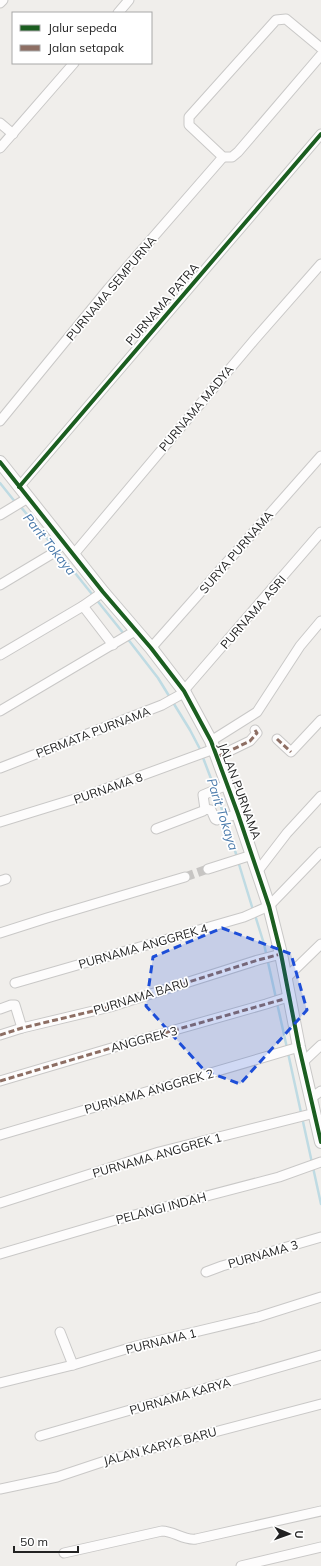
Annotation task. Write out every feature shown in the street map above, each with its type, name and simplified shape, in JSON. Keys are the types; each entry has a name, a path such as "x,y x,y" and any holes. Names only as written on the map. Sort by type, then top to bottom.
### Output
{"street":[{"path":"0,3 3,0"},
{"path":"119,12 129,0"},
{"path":"223,157 189,125 189,117 276,20 286,19 321,48"},
{"name":"PURNAMA SEMPURNA","path":"0,421 108,289 223,157 232,157 238,152 321,55"},
{"path":"0,148 73,64"},
{"path":"0,123 13,134"},
{"name":"PURNAMA PATRA","path":"19,487 321,134"},
{"name":"PURNAMA MADYA","path":"74,554 255,339 321,264"},
{"name":"SURYA PURNAMA","path":"152,648 321,456"},
{"name":"JALAN PURNAMA","path":"0,462 19,487 24,500 61,546 74,554 100,594 132,633 152,648 182,693 213,749 227,784 249,856 257,872 285,979 286,998 296,1048 316,1094 310,1114 321,1142"},
{"path":"4,513 24,500"},
{"name":"PURNAMA ASRI","path":"182,693 321,532"},
{"path":"0,585 50,555 61,546"},
{"path":"0,655 85,605 100,594"},
{"path":"85,605 116,643"},
{"path":"213,749 257,712 300,646 321,621"},
{"path":"0,711 132,633"},
{"name":"PERMATA PURNAMA","path":"0,768 162,705 182,693"},
{"path":"277,738 291,752 321,720"},
{"path":"213,749 250,741 257,733 255,730"},
{"name":"PURNAMA 8","path":"0,822 94,793 213,749"},
{"path":"205,809 203,795 227,784"},
{"path":"257,872 286,833 321,796"},
{"path":"156,829 195,815 205,809 211,810 215,819 221,820 236,814"},
{"path":"266,908 321,852"},
{"path":"208,869 249,856"},
{"path":"0,933 185,877"},
{"name":"PURNAMA ANGGREK 4","path":"15,983 244,917 266,908"},
{"path":"285,979 321,944"},
{"name":"PURNAMA BARU","path":"0,1035 22,1028 110,1007 278,955"},
{"name":"ANGGREK 3","path":"0,1081 286,998"},
{"path":"0,1009 15,1005 22,1028"},
{"path":"303,1062 321,1045"},
{"name":"PURNAMA ANGGREK 2","path":"0,1135 296,1048"},
{"name":"PURNAMA ANGGREK 1","path":"0,1204 159,1152 310,1114"},
{"name":"PELANGI INDAH","path":"0,1254 119,1219 279,1177 320,1163"},
{"name":"PURNAMA 3","path":"206,1272 316,1239"},
{"name":"PURNAMA 1","path":"0,1383 73,1365 136,1346 258,1317 321,1297"},
{"path":"60,1332 73,1365"},
{"name":"PURNAMA KARYA","path":"40,1436 321,1355"},
{"name":"JALAN KARYA BARU","path":"0,1489 57,1477 108,1460 321,1404"},
{"path":"64,1553 162,1531 171,1532 188,1539 196,1539 321,1511"},
{"path":"241,1566 321,1547"}],"highlighted area":[{"path":"222,928 291,954 307,1010 240,1084 205,1071 146,1006 153,957"}],"waterway":[{"name":"Parit Tokaya","path":"0,483 16,503"},
{"name":"Parit Tokaya","path":"20,506 124,634"},
{"name":"Parit Tokaya","path":"127,638 158,678 201,751"},
{"name":"Parit Tokaya","path":"202,755 218,797 237,857"},
{"name":"Parit Tokaya","path":"238,861 253,910"},
{"name":"Parit Tokaya","path":"255,915 264,944 287,1048"},
{"name":"Parit Tokaya","path":"288,1053 321,1204"}],"tunnel":[{"path":"185,877 208,869"}],"marked path":[{"path":"217,757 250,741 257,733 255,730"},
{"path":"277,739 291,752"},
{"path":"0,1035 22,1028 110,1007 281,954"},
{"path":"0,1081 284,999"}],"cycle path":[{"path":"19,487 321,134"},
{"path":"0,462 103,592 151,648 184,691 211,741 238,814 269,906 281,954 299,1047 321,1142"}]}
